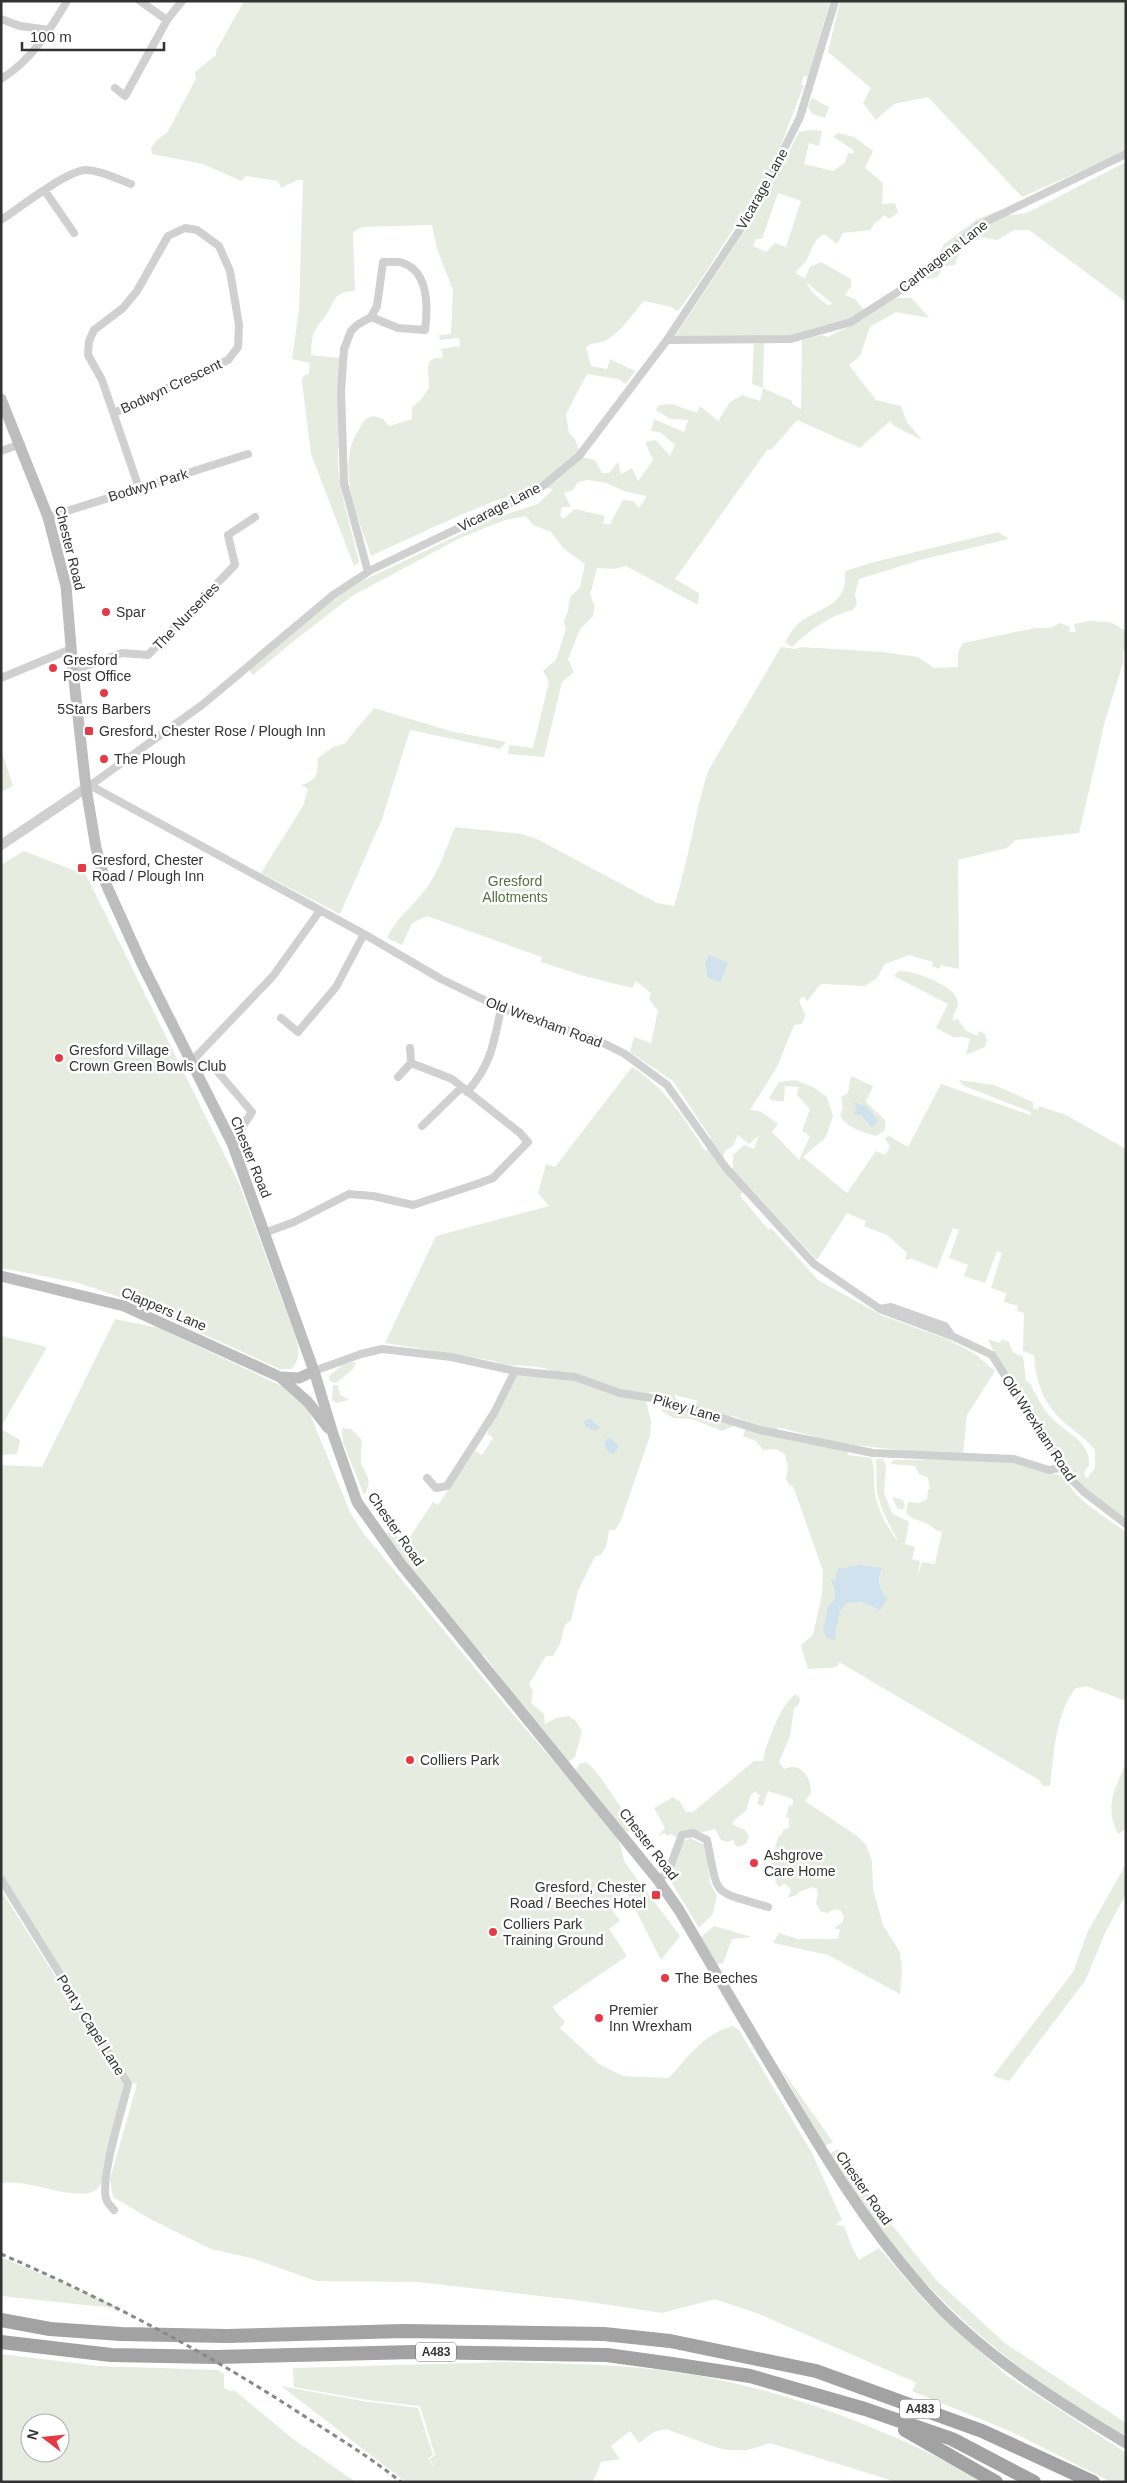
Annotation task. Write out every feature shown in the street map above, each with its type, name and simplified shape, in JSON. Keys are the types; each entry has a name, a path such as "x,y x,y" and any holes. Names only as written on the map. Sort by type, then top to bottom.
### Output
{"highway":[{"name":"A483","path":"1,2320 50,2329 121,2334 227,2336 403,2331 604,2334 670,2341 816,2371 982,2431 1093,2482"},
{"name":"A483","path":"1,2342 112,2355 186,2357 414,2352 607,2355 750,2376 865,2409 952,2440 1034,2482"},
{"name":"A483","path":"865,2409 953,2456 996,2482"},
{"name":"A483","path":"1024,2451 1077,2482"}],"main road":[{"name":"Chester Road","path":"1,398 21,444 48,517 66,586 73,672 96,848 106,884 141,962 232,1143 314,1371 333,1434 357,1502 401,1564 658,1880 679,1910 837,2178 922,2289 981,2345 1027,2380 1062,2405 1126,2443"},
{"name":"Clappers Lane","path":"1,1276 124,1306 280,1377 308,1402 333,1434"},
{"name":"Clappers Lane","path":"280,1377 299,1378 314,1371"}],"street":[{"path":"1,79 31,54 50,30 67,1"},
{"path":"140,1 167,20"},
{"path":"115,88 125,96 167,20 182,1"},
{"name":"Vicarage Lane","path":"89,787 202,705 333,595 368,572 538,490 579,456 667,340 755,207 796,125 824,45 835,1"},
{"path":"1,19 20,26 50,30"},
{"name":"Carthagena Lane","path":"667,340 791,340 851,322 918,279 979,225 1126,154"},
{"path":"1,220 71,173 85,169 106,174 131,184"},
{"path":"45,191 74,233"},
{"path":"68,226 76,221"},
{"name":"Bodwyn Crescent","path":"114,413 228,360 238,347 239,325 230,271 219,246 197,230 185,228 168,236 137,291 123,308 94,330 91,336 88,356 102,380 139,488"},
{"path":"368,572 344,483 341,391 344,349 351,331 357,325 371,318 377,306 381,289 383,262 401,262 412,268 426,295 428,311 425,330 398,328 371,318"},
{"path":"1,451 21,444"},
{"name":"Bodwyn Park","path":"48,517 248,454"},
{"name":"The Nurseries","path":"73,672 122,653 148,655 235,565 228,535 255,517"},
{"path":"1,678 71,649"},
{"path":"1,845 89,787"},
{"name":"Old Wrexham Road","path":"89,787 319,912 364,934 441,979 501,1008 597,1040 625,1054 667,1086 726,1168 814,1264 880,1309 952,1336 992,1355 1070,1478 1084,1492 1126,1524"},
{"path":"191,1062 273,976 319,912"},
{"path":"281,1018 298,1032 336,987 364,934"},
{"path":"422,1126 482,1075 490,1058 501,1008"},
{"path":"398,1077 411,1063 410,1048"},
{"path":"264,1234 294,1222 349,1194 373,1196 404,1205 413,1205 477,1184 493,1178 528,1142 520,1133 452,1079 411,1063"},
{"path":"217,1071 252,1112 232,1143"},
{"name":"Pikey Lane","path":"314,1371 361,1354 382,1349 451,1357 515,1371 575,1377 620,1393 664,1400 760,1430 873,1452 1014,1459 1049,1470 1064,1467"},
{"path":"427,1478 436,1488 448,1486 494,1413 515,1371"},
{"path":"658,1880 668,1872 682,1836 693,1834 707,1840 716,1886 723,1894 768,1907"},
{"name":"Pont y Capel Lane","path":"1,1879 128,2084 106,2170 105,2191 107,2201 114,2210"}],"green space":[{"path":"244,1 830,1 808,77 804,76 801,85 804,85 772,168 700,281 678,311 671,307 644,301 623,327 613,336 605,341 586,347 591,366 607,369 610,359 635,371 626,384 618,379 587,374 566,414 569,433 575,439 581,457 595,460 602,473 609,473 618,462 621,474 632,468 638,481 653,460 645,442 656,440 670,456 675,445 660,432 651,431 654,419 684,432 688,420 670,419 656,410 659,405 672,404 697,413 700,406 718,421 730,402 742,395 760,401 763,388 792,401 792,404 801,409 802,340 822,335 828,337 863,319 895,298 912,298 929,318 896,312 870,327 860,356 849,365 876,400 901,406 907,422 922,440 894,426 890,421 860,448 797,420 772,449 767,450 675,579 699,593 698,605 626,566 614,569 597,568 590,595 595,606 593,616 580,629 568,659 574,672 562,682 544,757 508,754 509,745 533,748 549,682 543,671 556,660 566,629 564,621 570,597 580,587 585,564 564,549 551,532 533,525 526,516 505,520 460,538 352,596 253,675 249,670 336,597 360,582 494,518 538,504 553,489 538,489 491,503 371,556 357,515 350,486 348,471 353,440 365,419 373,416 383,419 389,426 412,419 412,407 420,401 429,388 429,363 436,358 443,358 441,349 460,346 459,338 440,340 439,335 451,334 453,290 437,249 432,225 362,227 353,232 355,291 342,293 336,298 314,333 311,355 340,358 338,468 344,502 359,562 354,566 311,454 302,382 303,376 309,374 310,363 292,359 299,310 303,180 298,180 281,188 278,181 246,176 241,181 203,164 152,154 151,148 157,140 167,133 196,79 195,72 216,55 216,51","holes":["589,480 606,483 627,492 647,496 639,508 633,501 623,500 610,524 603,524 605,516 575,509 563,519 560,515 562,507 571,507 564,493 573,490 578,482"]},
{"path":"840,1 1126,1 1126,151 1022,197 928,97 894,104 876,120 863,103 871,88 828,52"},
{"path":"812,98 829,107 825,118 812,114 808,106"},
{"path":"822,131 819,146 809,143 804,164 833,171 845,163 848,153 853,154 854,150 833,137 838,133 854,137 873,151 865,168 883,183 882,204 895,203 898,212 890,219 884,215 878,222 877,220 870,230 843,233 837,244 824,234 814,243 806,261 795,273 805,278 810,267 821,262 851,279 851,286 845,295 855,299 864,310 843,322 820,330 796,335 772,338 674,338 759,209 799,132","holes":["778,193 801,201 786,247 775,243 766,252 753,246 756,239 762,239","806,282 833,304 827,305 812,292"]},
{"path":"1126,162 1126,302 1029,230 1014,230 997,240 981,237 960,250 955,265 945,266 937,277 928,279 924,273 934,265 944,244 976,220 997,211 1011,215 1027,213"},
{"path":"764,343 763,388 752,384 754,344"},
{"path":"998,532 1009,539 920,560 859,579 855,594 857,604 853,610 835,616 820,624 792,647 785,642 799,623 832,604 838,598 845,583 845,571 870,563"},
{"name":"Gresford Allotments","path":"1090,621 1110,622 1126,631 1126,650 1123,651 1123,663 1105,721 1079,833 1016,840 1007,848 958,860 959,969 941,965 939,969 932,966 933,962 909,955 885,964 877,978 865,986 821,984 807,1001 803,996 799,1001 805,1015 802,1024 794,1025 777,1067 750,1110 760,1111 778,1124 772,1132 799,1160 810,1136 802,1131 810,1109 797,1095 799,1087 785,1086 784,1101 774,1101 769,1098 779,1082 795,1080 813,1087 827,1097 833,1116 826,1137 803,1157 847,1193 876,1151 885,1155 890,1147 885,1138 889,1136 908,1147 941,1084 1030,1115 1031,1112 964,1086 959,1080 994,1085 1033,1102 1033,1108 1038,1110 1039,1106 1066,1115 1126,1149 1126,1521 1083,1487 994,1353 988,1339 1000,1343 1002,1339 1009,1342 1013,1352 1023,1357 1026,1381 1030,1383 1044,1408 1056,1422 1086,1449 1089,1465 1084,1473 1087,1479 1095,1468 1095,1450 1085,1439 1058,1417 1042,1393 1034,1355 1023,1351 1024,1313 1017,1311 1018,1306 1004,1302 1006,1293 991,1288 1002,1253 997,1251 985,1283 964,1276 968,1265 949,1258 959,1230 953,1228 937,1269 910,1258 909,1260 905,1259 907,1253 887,1235 864,1226 866,1221 847,1213 817,1260 748,1186 740,1196 768,1229 771,1228 818,1280 883,1316 947,1339 975,1354 995,1371 967,1415 963,1453 925,1453 846,1444 848,1455 871,1458 878,1506 887,1525 898,1541 883,1512 877,1493 876,1459 883,1459 886,1466 884,1492 892,1513 909,1522 905,1544 915,1547 912,1559 920,1561 917,1578 922,1562 935,1564 942,1532 914,1519 906,1513 908,1502 919,1503 927,1499 928,1489 930,1489 928,1478 919,1474 915,1466 891,1464 893,1460 976,1459 1011,1462 1062,1476 1076,1494 1089,1506 1126,1532 1126,1701 1086,1686 1076,1688 1069,1698 1060,1722 1054,1748 1050,1786 1043,1786 1039,1780 839,1662 838,1666 834,1667 808,1669 801,1645 813,1635 822,1594 823,1571 793,1486 790,1486 786,1480 788,1467 785,1454 775,1449 763,1450 756,1441 743,1436 748,1422 731,1415 734,1426 722,1431 692,1419 673,1418 662,1411 658,1393 649,1392 646,1401 651,1421 650,1436 620,1523 615,1530 609,1530 606,1547 601,1555 595,1556 578,1591 571,1620 565,1625 560,1644 553,1656 546,1656 529,1684 533,1691 531,1703 544,1714 545,1724 556,1718 569,1716 577,1722 582,1732 575,1757 569,1762 522,1707 485,1656 475,1650 423,1585 386,1533 392,1533 406,1543 433,1502 438,1505 475,1451 482,1455 493,1438 487,1433 515,1378 520,1374 561,1379 555,1373 539,1367 503,1364 495,1361 385,1343 436,1236 549,1206 538,1193 546,1164 555,1167 632,1067 644,1075 674,1105 706,1152 711,1138 673,1081 630,1052 634,1037 651,1043 658,1011 649,999 651,993 636,981 632,988 584,976 541,962 542,957 427,916 412,923 402,945 387,938 395,924 430,883 455,827 521,834 537,839 657,903 674,906 708,771 781,647 882,652 918,657 934,668 958,667 958,652 963,643 1035,628 1050,628 1060,623 1070,627 1069,632 1076,632 1074,624","holes":["738,1135 749,1144 759,1135 754,1149 744,1145 733,1155 733,1167 725,1173 720,1167 725,1151 733,1146","675,1395 698,1402 691,1404 676,1401","777,1427 816,1437 814,1441 779,1435","882,1568 880,1585 888,1599 880,1610 861,1602 847,1603 840,1611 834,1602 836,1596 831,1582"]},
{"path":"374,708 450,731 506,742 500,749 410,730 382,819 340,914 261,873 303,806 308,789 301,785 311,781 316,776 318,758 333,747 344,744"},
{"path":"1,749 13,786 1,792"},
{"path":"24,851 86,875 240,1186 296,1338 298,1355 291,1369 280,1369 128,1300 79,1283 1,1268 1,865"},
{"path":"899,971 924,976 951,991 958,1003 953,1021 958,1019 965,1030 977,1036 979,1031 985,1034 987,1041 985,1047 966,1055 970,1039 953,1037 936,1028 948,1004 894,976"},
{"path":"851,1076 873,1086 866,1102 885,1120 885,1130 876,1136 856,1129 843,1120 840,1116 843,1108 841,1097 848,1093","holes":["856,1109 878,1121 872,1128 861,1115 853,1115"]},
{"path":"115,1319 159,1328 288,1389 308,1409 350,1512 364,1534 511,1712 617,1834 625,1863 680,1936 661,1960 626,1891 608,1904 620,1921 609,1929 627,1956 552,2007 565,2022 560,2028 599,2064 623,2076 669,2078 697,2047 713,2034 733,2026 739,2030 812,2153 842,2220 835,2225 844,2226 852,2248 859,2260 879,2248 926,2302 1006,2375 1126,2453 1126,2482 1111,2482 1012,2432 912,2391 917,2383 759,2314 715,2299 662,2313 583,2301 418,2282 316,2281 251,2258 211,2249 150,2219 113,2197 110,2179 137,2084 131,2083 1,1872 1,1465 42,1467"},
{"path":"1,1336 47,1347 1,1427"},
{"path":"356,1362 353,1369 336,1383 330,1381 329,1376 344,1364"},
{"path":"333,1385 338,1385 340,1395 349,1400 336,1403 332,1400"},
{"path":"342,1428 351,1429 362,1440 361,1462 369,1483 364,1495 343,1442"},
{"path":"1,1429 20,1440 17,1454 1,1455"},
{"path":"892,1497 903,1500 905,1506 902,1510 897,1508"},
{"path":"796,1694 800,1699 799,1704 794,1708 790,1736 779,1762 784,1769 796,1767 804,1772 811,1787 811,1793 805,1801 857,1836 866,1845 872,1861 873,1889 883,1925 900,1952 902,1971 900,1994 828,1955 773,1943 779,1933 798,1939 838,1939 840,1930 834,1928 842,1923 844,1917 841,1911 835,1909 827,1913 820,1911 816,1903 817,1889 812,1887 787,1898 791,1891 788,1886 784,1884 779,1887 775,1880 779,1866 776,1866 773,1870 770,1864 774,1861 773,1854 779,1835 781,1836 783,1830 789,1828 789,1818 786,1817 789,1806 793,1805 793,1799 768,1791 763,1806 757,1804 760,1795 757,1794 757,1791 751,1794 746,1811 734,1820 732,1824 745,1830 749,1836 747,1843 739,1847 735,1845 733,1840 728,1842 721,1840 715,1829 678,1838 671,1834 667,1836 665,1833 658,1836 665,1828 654,1808 673,1797 680,1802 686,1812 693,1812 754,1761 763,1761 767,1745 780,1715 790,1699"},
{"path":"586,1762 602,1780 626,1814 635,1822 636,1826 630,1832 625,1831 576,1770 579,1764"},
{"path":"1126,1763 1126,1829 1118,1834 1111,1806"},
{"path":"690,1838 705,1845 710,1883 717,1896 713,1914 699,1928 669,1878 681,1843"},
{"path":"1126,1864 1126,1894 1106,1931 1085,1981 1009,2081 993,2076 1073,1972 1088,1931"},
{"path":"1,1890 123,2084 123,2093 103,2169 102,2182 98,2188 90,2193 66,2193 24,2184 1,2184"},
{"path":"714,1926 752,1937 732,1939 723,1963 717,1964 701,1937"},
{"path":"780,2067 833,2142 824,2147"},
{"path":"838,2149 872,2200 936,2280 1006,2344 1126,2423 1126,2438 1052,2391 1017,2365 952,2310 922,2280 866,2212 852,2191 829,2154"},
{"path":"1,2257 123,2309 1,2296"},
{"path":"1,2354 98,2366 218,2370 224,2374 224,2388 230,2391 234,2390 293,2439 356,2482 1,2482"},
{"path":"506,2362 594,2365 659,2370 720,2380 759,2389 837,2414 875,2429 949,2463 984,2482 897,2482 770,2443 748,2450 729,2450 718,2448 666,2429 654,2432 639,2443 630,2431 611,2446 620,2459 601,2462 593,2482 406,2482 281,2386 362,2401 418,2408 433,2455 428,2458 436,2470 430,2459 435,2455 420,2406 368,2400 294,2387 293,2368"}],"water":[{"path":"709,955 728,963 720,982 708,978 705,964"},
{"path":"854,1102 867,1107 878,1121 872,1128 861,1115 853,1115 856,1109"},
{"path":"590,1418 600,1428 595,1431 586,1427 584,1421"},
{"path":"609,1437 619,1446 614,1454 608,1452 604,1442"},
{"path":"859,1565 882,1568 880,1585 888,1599 880,1610 861,1602 847,1603 840,1611 834,1640 828,1639 823,1631 828,1606 835,1598 831,1581 836,1579 837,1569"}],"railway":[{"path":"1,2254 117,2308 229,2369 327,2430 401,2482"}],"place":[{"name":"Spar","path":"106,612"},
{"name":"Gresford Post Office","path":"53,668"},
{"name":"5Stars Barbers","path":"104,693"},
{"name":"Gresford, Chester Rose / Plough Inn","path":"89,731"},
{"name":"The Plough","path":"104,759"},
{"name":"Gresford, Chester Road / Plough Inn","path":"82,868"},
{"name":"Gresford Village Crown Green Bowls Club","path":"59,1058"},
{"name":"Colliers Park","path":"410,1760"},
{"name":"Ashgrove Care Home","path":"754,1863"},
{"name":"Gresford, Chester Road / Beeches Hotel","path":"656,1895"},
{"name":"Colliers Park Training Ground","path":"493,1932"},
{"name":"The Beeches","path":"665,1978"},
{"name":"Premier Inn Wrexham","path":"599,2018"}]}
